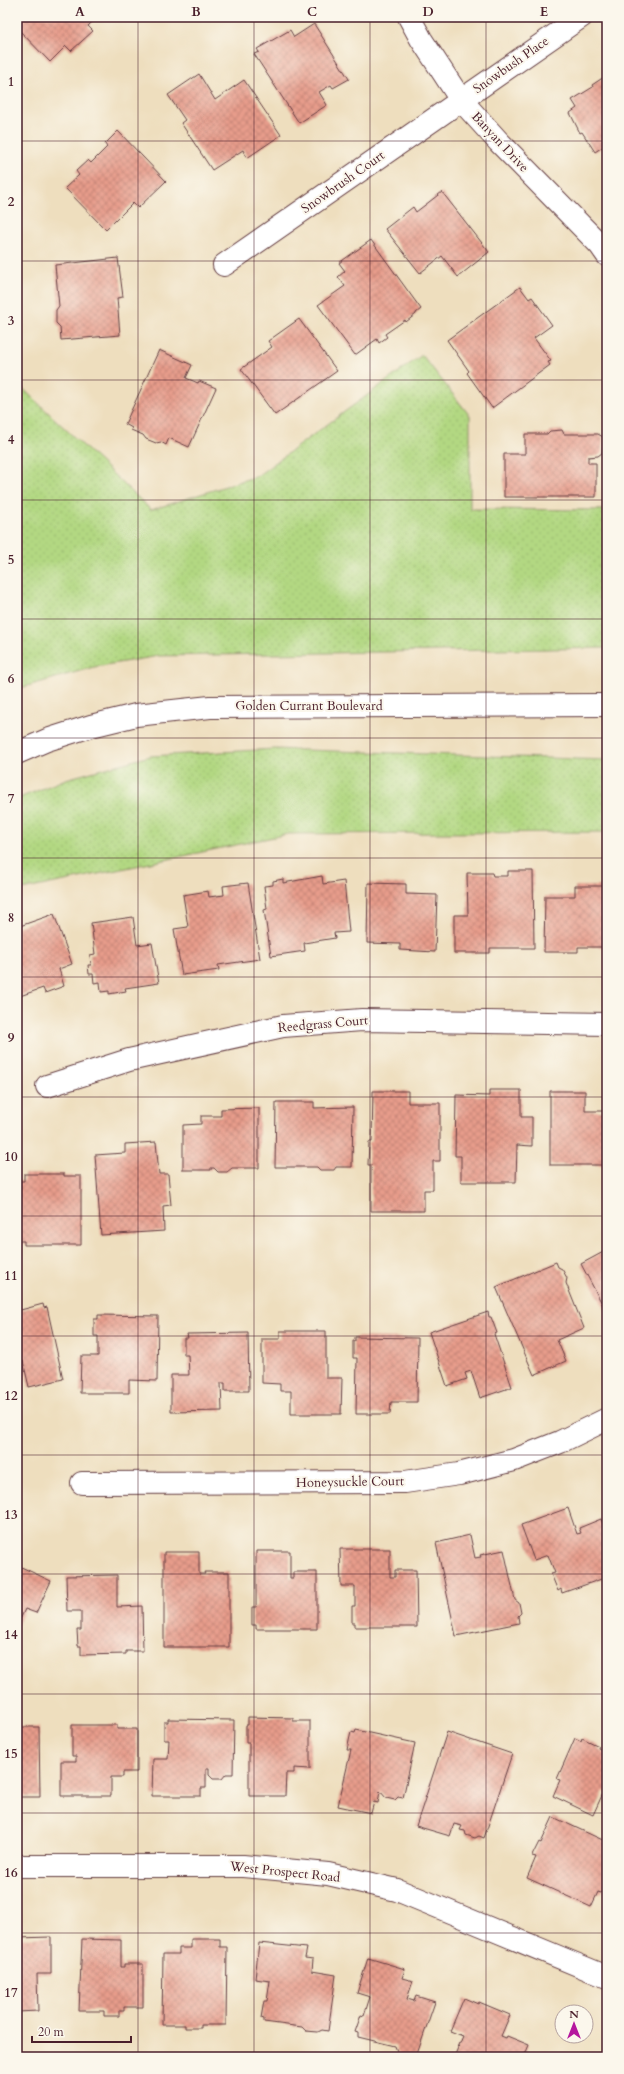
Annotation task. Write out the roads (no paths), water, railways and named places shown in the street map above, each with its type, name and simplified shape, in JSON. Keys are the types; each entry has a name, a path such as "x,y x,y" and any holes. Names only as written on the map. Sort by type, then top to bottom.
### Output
{"street":[{"name":"Banyan Drive","path":"409,17 421,39 461,100 499,142 600,245 607,255"},
{"name":"Snowbush Place","path":"461,100 581,17"},
{"name":"Snowbrush Court","path":"224,265 461,100"},
{"name":"Golden Currant Boulevard","path":"17,753 47,740 91,726 136,715 210,707 607,705"},
{"name":"Reedgrass Court","path":"47,1086 129,1060 283,1026 362,1020 607,1024"},
{"name":"Honeysuckle Court","path":"82,1483 405,1482 459,1474 514,1460 560,1442 607,1419"},
{"name":"West Prospect Road","path":"17,1866 243,1866 328,1874 397,1890 607,1977"}]}
